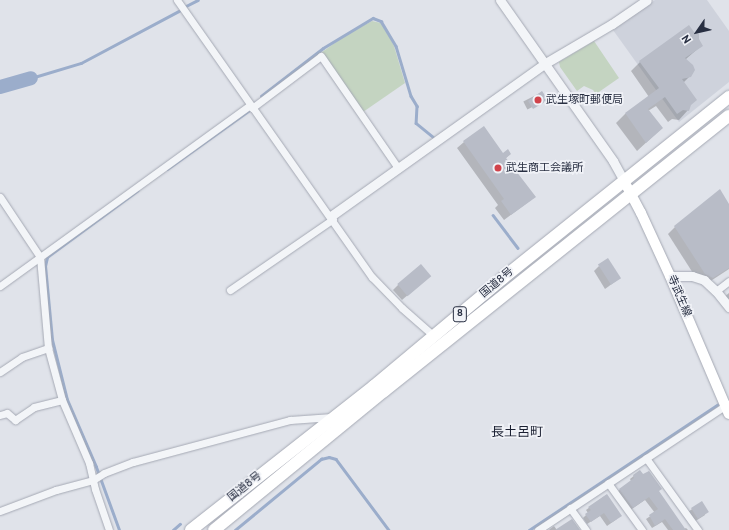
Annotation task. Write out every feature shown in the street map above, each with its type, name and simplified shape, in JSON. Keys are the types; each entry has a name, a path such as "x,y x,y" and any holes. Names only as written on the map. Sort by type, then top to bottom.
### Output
{"highway":[{"name":"国道8号","path":"191,530 434,336 503,278 729,97"},
{"name":"国道8号","path":"214,530 384,390 729,116"}],"main road":[{"name":"寺武生線","path":"624,181 632,194 670,276 728,408"}],"street":[{"path":"177,0 251,107 332,217 372,277 402,308 434,336"},
{"path":"500,0 613,161 624,181"},
{"path":"230,290 544,64 612,24 647,0"},
{"path":"0,286 321,56 398,168"},
{"path":"0,197 40,257 48,348 62,400 89,463 93,480 110,530"},
{"path":"670,276 692,276 704,280 716,290 729,307"},
{"path":"716,290 729,281"},
{"path":"0,372 22,357 48,348"},
{"path":"0,415 7,414 15,420 34,407 62,400"},
{"path":"538,530 646,458 728,408"},
{"path":"0,512 56,490 93,480 104,473 133,462 290,420 332,417"},
{"path":"646,458 698,530"},
{"path":"608,483 642,530"},
{"path":"570,508 586,530"}],"shaded area":[{"path":"655,0 707,0 729,31 729,82 679,122 613,30"}],"green space":[{"path":"372,21 381,23 389,36 394,46 405,83 363,112 322,52 349,33"},
{"path":"594,41 619,78 596,94 593,90 584,86 577,91 560,67 559,62"}],"building":[{"path":"689,25 694,32 699,34 699,39 703,46 685,58 693,65 695,70 691,77 682,79 697,100 691,105 689,111 683,110 677,114 665,97 648,109 663,128 646,143 625,113 659,88 639,61"},
{"path":"542,91 548,100 533,109 528,101"},
{"name":"武生商工会議所","path":"484,126 503,153 508,149 511,154 506,158 536,197 511,215 501,201 504,199 463,141"},
{"path":"720,189 729,204 729,268 713,278 705,274 674,226"},
{"path":"608,258 621,278 611,285 598,265"},
{"path":"421,264 431,276 408,296 397,284"},
{"path":"640,470 643,474 649,471 662,489 659,491 686,530 673,530 665,519 655,526 649,515 658,509 649,497 633,508 619,489 634,478 633,475"},
{"path":"607,494 622,516 611,523 604,513 591,522 585,514 591,510 588,507"},
{"path":"702,501 709,512 698,519 691,508"},
{"path":"572,519 580,530 555,530"}],"waterway":[{"path":"186,6 198,0"},
{"path":"31,78 81,63 179,11"},
{"path":"261,96 323,48 373,18 381,21 396,46 411,96 417,106 416,123 433,137"},
{"path":"0,87 31,78"},
{"path":"167,169 248,111"},
{"path":"119,530 96,467 67,400 52,340 45,266 47,257 137,191"},
{"path":"493,215 518,248"},
{"path":"529,530 717,405"},
{"path":"235,530 321,459 329,457 336,459 389,530"},
{"path":"173,530 180,524"}],"place":[{"name":"武生塚町郵便局","path":"538,100"},
{"name":"武生商工会議所","path":"498,168"}],"district":[{"name":"長土呂町","path":"517,433"}]}
